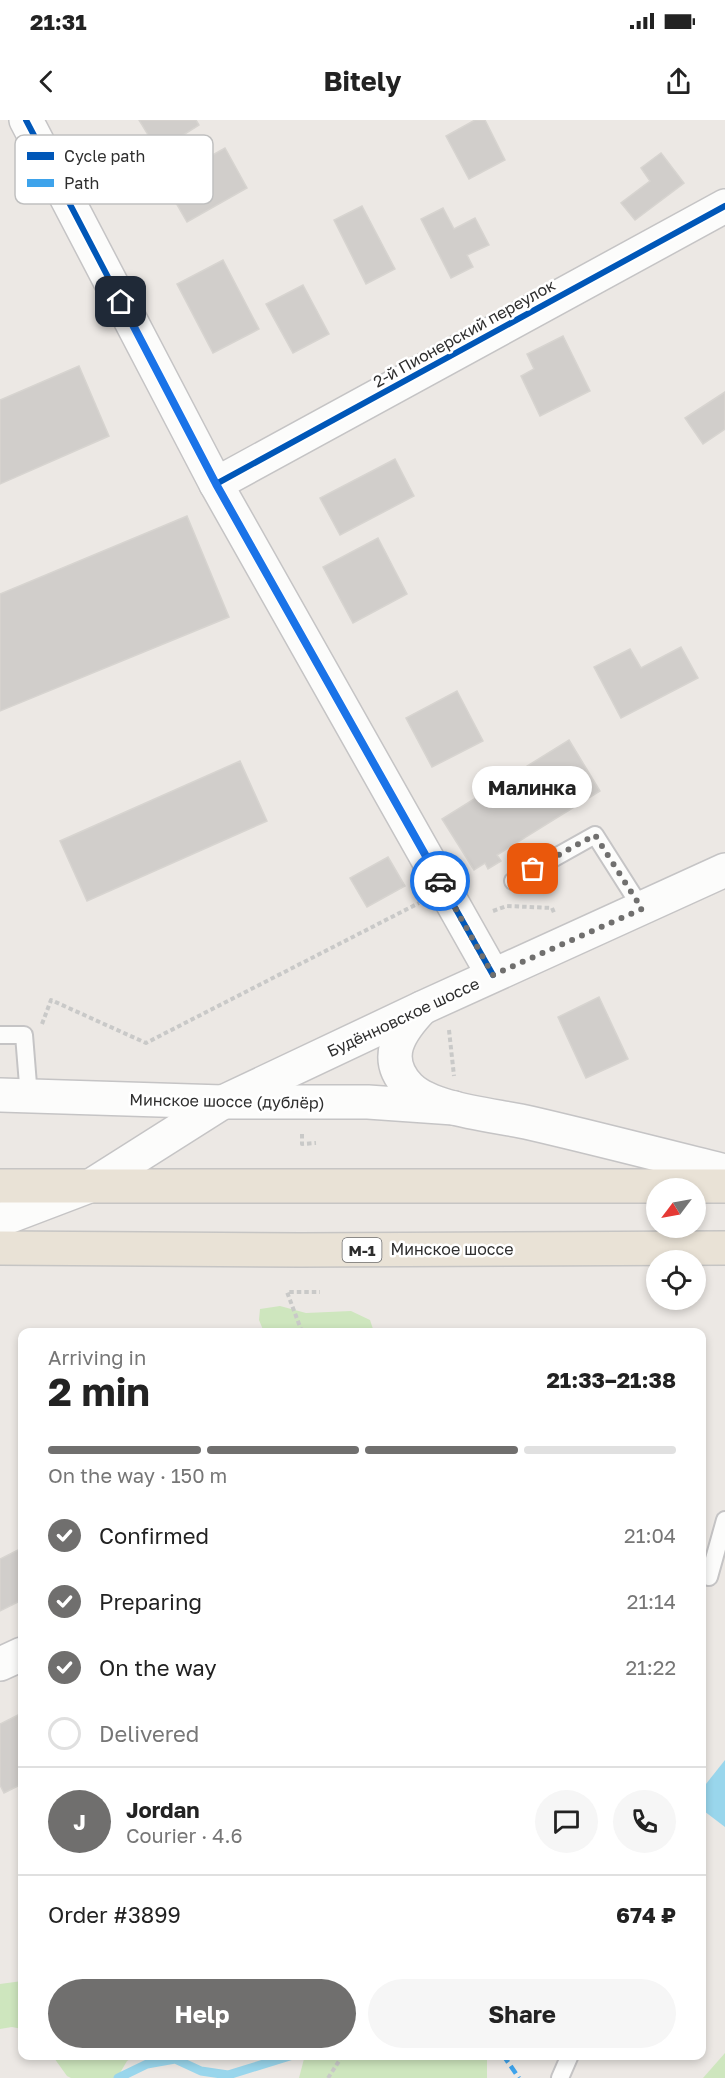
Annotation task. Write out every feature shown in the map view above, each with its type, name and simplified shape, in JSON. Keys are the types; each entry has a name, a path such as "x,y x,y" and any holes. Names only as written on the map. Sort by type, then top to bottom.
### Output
{"highway":[{"path":"0,1186 725,1186"},
{"name":"Минское шоссе","path":"0,1248 312,1250 725,1248"}],"main road":[{"path":"26,120 34,135"},
{"path":"70,204 216,484 493,975"},
{"name":"2-й Пионерский переулок","path":"216,484 725,206"},
{"name":"Будённовское шоссе","path":"0,1220 92,1185 223,1102 436,1013 493,975 725,870"},
{"path":"436,1013 402,1031 395,1060 400,1075 410,1088 424,1098 454,1095 539,1125 725,1171"},
{"name":"Минское шоссе (дублёр)","path":"14,1096 223,1102 368,1102 454,1095"},
{"path":"0,1664 18,1656"}],"lane":[{"path":"513,880 595,835 642,909"},
{"path":"0,1035 24,1035 14,1096"},
{"path":"709,1577 725,1520"},
{"path":"560,2078 568,2060"}],"path":[{"path":"39,1033 51,1000 146,1043 429,898"},
{"path":"486,913 507,906 552,908 558,922"},
{"path":"436,1013 454,1095"},
{"path":"300,1328 287,1292 320,1292"},
{"path":"328,2078 340,2060"}],"green space":[{"path":"280,1306 306,1313 351,1311 370,1320 373,1328 262,1328 259,1320 260,1309"},
{"path":"18,1982 18,2028 0,2029 0,1984"},
{"path":"725,2053 725,2078 703,2078"},
{"path":"56,2060 128,2060 117,2078 71,2078"},
{"path":"304,2060 487,2060 487,2078 299,2078"}],"water":[{"path":"725,1760 725,1827 706,1813 706,1784"}],"building":[{"path":"139,120 196,120 199,125 183,135 148,135"},
{"path":"475,120 485,120 505,160 469,179 446,136"},
{"path":"225,148 247,188 187,222 177,204 213,204 213,155"},
{"path":"661,153 684,183 635,220 621,203 650,181 641,168"},
{"path":"362,206 395,269 366,284 334,220"},
{"path":"443,208 454,229 475,218 489,245 467,255 473,267 451,278 421,219"},
{"path":"223,260 259,329 213,353 177,284"},
{"path":"303,285 329,334 293,353 266,304"},
{"path":"563,336 590,391 540,416 521,376 534,369 527,354"},
{"path":"79,366 109,436 0,484 0,400"},
{"path":"725,392 725,429 703,444 685,418"},
{"path":"395,459 414,496 340,535 320,498"},
{"path":"187,516 229,617 0,711 0,594"},
{"path":"378,538 407,594 353,623 323,567"},
{"path":"681,647 698,678 621,718 594,667 630,649 641,668"},
{"path":"457,691 483,741 432,767 406,718"},
{"path":"569,740 600,791 497,855 501,861 488,869 485,863 474,870 442,819"},
{"path":"240,761 267,821 87,901 60,841"},
{"path":"388,857 405,886 367,907 350,878"},
{"path":"599,997 628,1059 586,1078 558,1017"},
{"path":"18,1550 18,1602 0,1611 0,1559"},
{"path":"18,1715 18,1786 4,1793 0,1785 0,1724"}],"waterway":[{"path":"118,2078 147,2064 169,2060"},
{"path":"177,2060 201,2071 228,2075 277,2060"}],"marked path":[{"path":"506,2060 519,2078"}],"cycle path":[{"path":"26,120 34,135"},
{"path":"70,204 216,484 493,975"},
{"path":"216,484 725,206"}],"way so far":[{"path":"440,881 493,975 642,909 595,835 533,869"}],"place":[{"name":"Малинка","path":"533,869"}],"route":[{"path":"121,302 216,484 440,881"}]}
